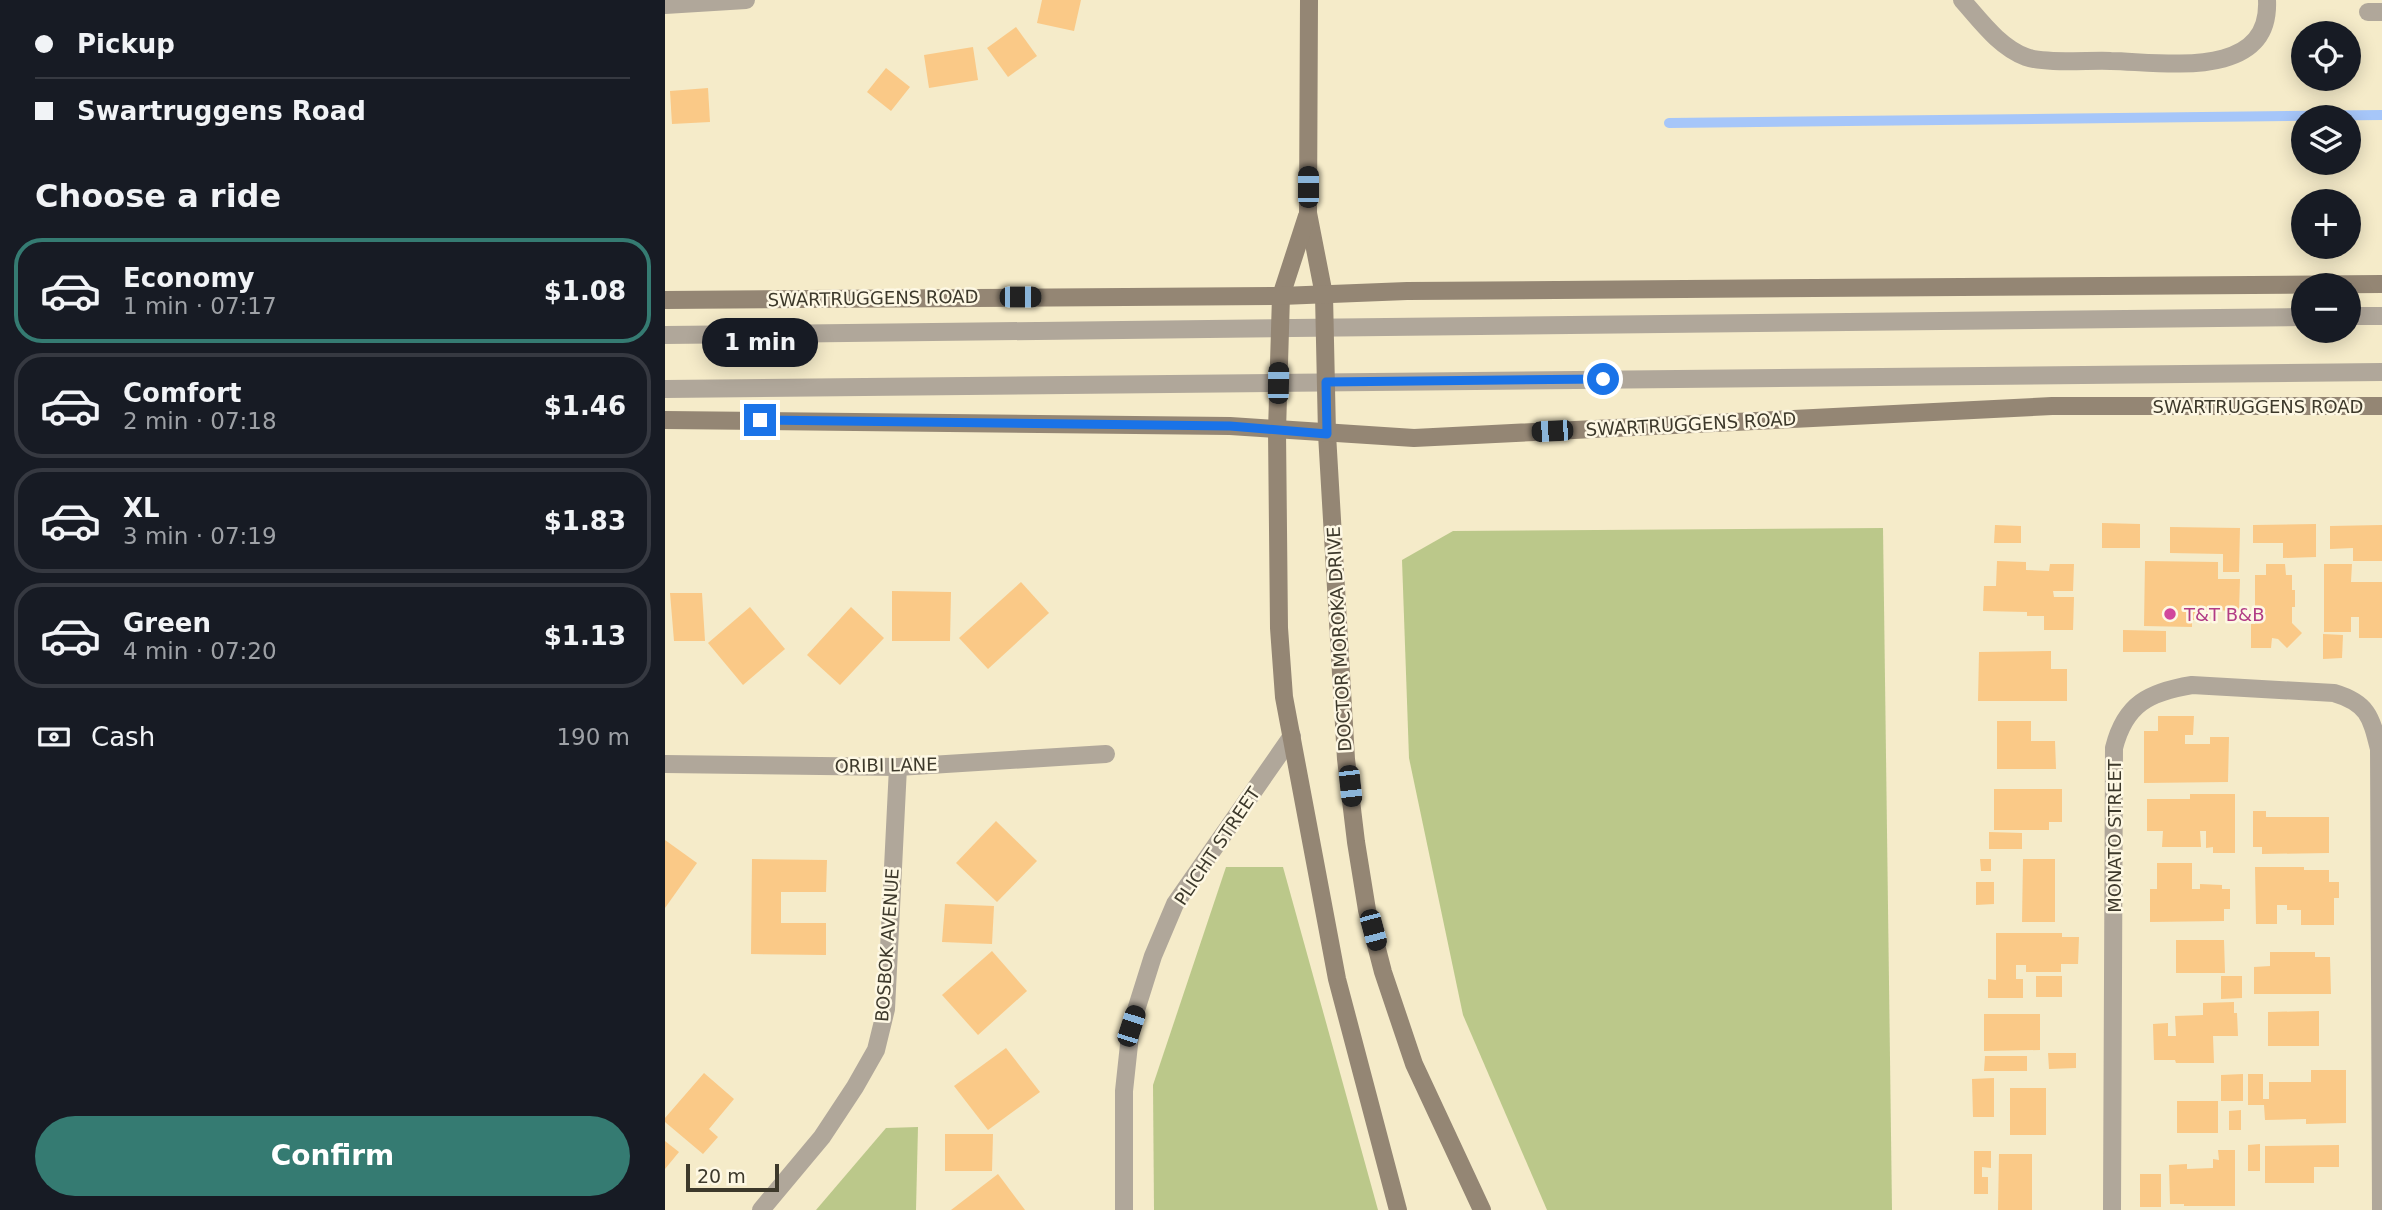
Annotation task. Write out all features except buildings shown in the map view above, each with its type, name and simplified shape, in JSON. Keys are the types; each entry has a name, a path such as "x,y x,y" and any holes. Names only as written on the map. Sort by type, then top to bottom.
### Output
{"main road":[{"name":"DOCTOR MOROKA DRIVE","path":"1309,0 1308,213 1324,295 1327,434 1346,759 1367,910 1383,972 1415,1064 1482,1210"},
{"name":"DOCTOR MOROKA DRIVE","path":"1308,213 1281,296 1277,431 1279,628 1284,697 1337,979 1398,1210"},
{"name":"SWARTRUGGENS ROAD","path":"665,300 1281,296 1421,290 2382,285"},
{"name":"SWARTRUGGENS ROAD","path":"665,421 1230,426 1414,438 2052,406 2382,406"}],"street":[{"path":"665,5 746,0"},
{"path":"1962,0 2000,41 2029,58 2210,63 2240,52 2253,43 2266,24 2267,0"},
{"path":"2361,316 2382,316"},
{"path":"665,335 2291,317"},
{"path":"665,389 2382,372"},
{"name":"MONATO STREET","path":"2112,1210 2114,748 2119,727 2129,713 2148,698 2172,688 2192,685 2334,693 2350,698 2366,710 2373,724 2379,749 2381,1210"},
{"name":"PLICHT STREET","path":"1124,1210 1124,1091 1131,1026 1153,956 1175,904 1292,736"},
{"name":"ORIBI LANE","path":"665,764 898,768 1106,754"},
{"name":"BOSBOK AVENUE","path":"761,1210 822,1137 876,1050 886,1009 898,768"}],"green space":[{"path":"1883,528 1892,1210 1547,1210 1463,1015 1409,758 1402,560 1453,531"},
{"path":"1226,867 1283,867 1378,1210 1154,1210 1153,1085"},
{"path":"918,1127 916,1210 816,1210 886,1128"}],"waterway":[{"path":"1669,123 2382,115"}],"place":[{"name":"T&T B&B","path":"2170,614"}],"route":[{"path":"760,420 1230,426 1327,434 1326,382 1603,379"}]}
